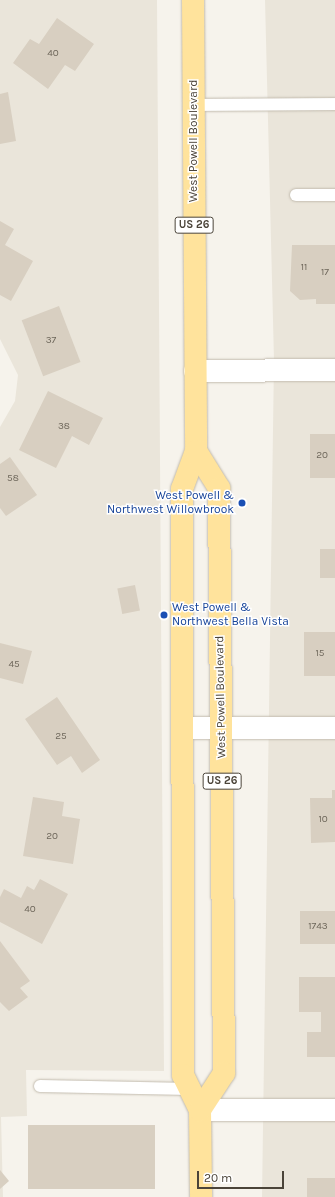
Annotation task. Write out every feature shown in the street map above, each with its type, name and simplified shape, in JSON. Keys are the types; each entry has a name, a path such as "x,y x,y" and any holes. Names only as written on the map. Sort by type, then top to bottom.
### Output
{"main road":[{"name":"West Powell Boulevard","path":"193,0 196,451 182,489 183,1074 200,1110 200,1197"},
{"name":"West Powell Boulevard","path":"196,451 219,488 224,1073 200,1110"}],"street":[{"path":"195,371 335,370"},
{"path":"182,728 335,728"},
{"path":"200,1110 335,1110"}],"lane":[{"path":"194,105 335,104"},
{"path":"296,195 335,195"},
{"path":"40,1086 190,1089"}],"shaded area":[{"path":"0,0 157,0 164,1071 26,1070 27,1116 1,1117 3,1197 0,1197 0,427 15,401 18,375 0,339"},
{"path":"265,0 335,0 335,1197 262,1197 274,360"}],"building":[{"path":"57,18 94,44 75,71 65,65 48,89 13,63 30,39 39,44"},
{"path":"8,92 16,141 0,144 0,94"},
{"path":"0,221 14,229 5,245 33,261 11,301 0,295"},
{"path":"292,245 335,245 335,304 316,304 316,299 300,300 290,291"},
{"path":"59,306 81,362 43,376 22,320"},
{"path":"48,391 103,418 89,445 72,436 56,468 19,450"},
{"path":"310,434 335,434 335,478 310,478"},
{"path":"10,457 37,495 6,516 0,508 0,464"},
{"path":"320,549 335,549 335,578 320,578"},
{"path":"135,585 140,611 122,614 117,588"},
{"path":"304,632 335,632 335,676 304,676"},
{"path":"0,643 32,651 23,684 0,678"},
{"path":"57,697 100,760 82,773 71,756 57,765 25,719"},
{"path":"332,790 335,790 335,842 311,843 310,798 332,798"},
{"path":"33,797 64,802 62,816 80,819 73,864 23,856"},
{"path":"40,879 68,894 42,944 0,922 0,897 4,889 21,898 27,886 34,890"},
{"path":"300,911 335,911 335,944 300,944"},
{"path":"0,941 30,981 20,988 28,997 9,1011 0,1002"},
{"path":"299,977 335,977 335,1057 307,1057 307,1032 321,1032 321,1012 299,1012"},
{"path":"28,1125 155,1125 155,1189 28,1189"},
{"path":"0,1170 9,1181 0,1189"},
{"path":"307,1178 335,1178 335,1197 307,1197"}],"place":[{"name":"West Powell & Northwest Willowbrook","path":"242,503"},
{"name":"West Powell & Northwest Bella Vista","path":"164,615"}]}
